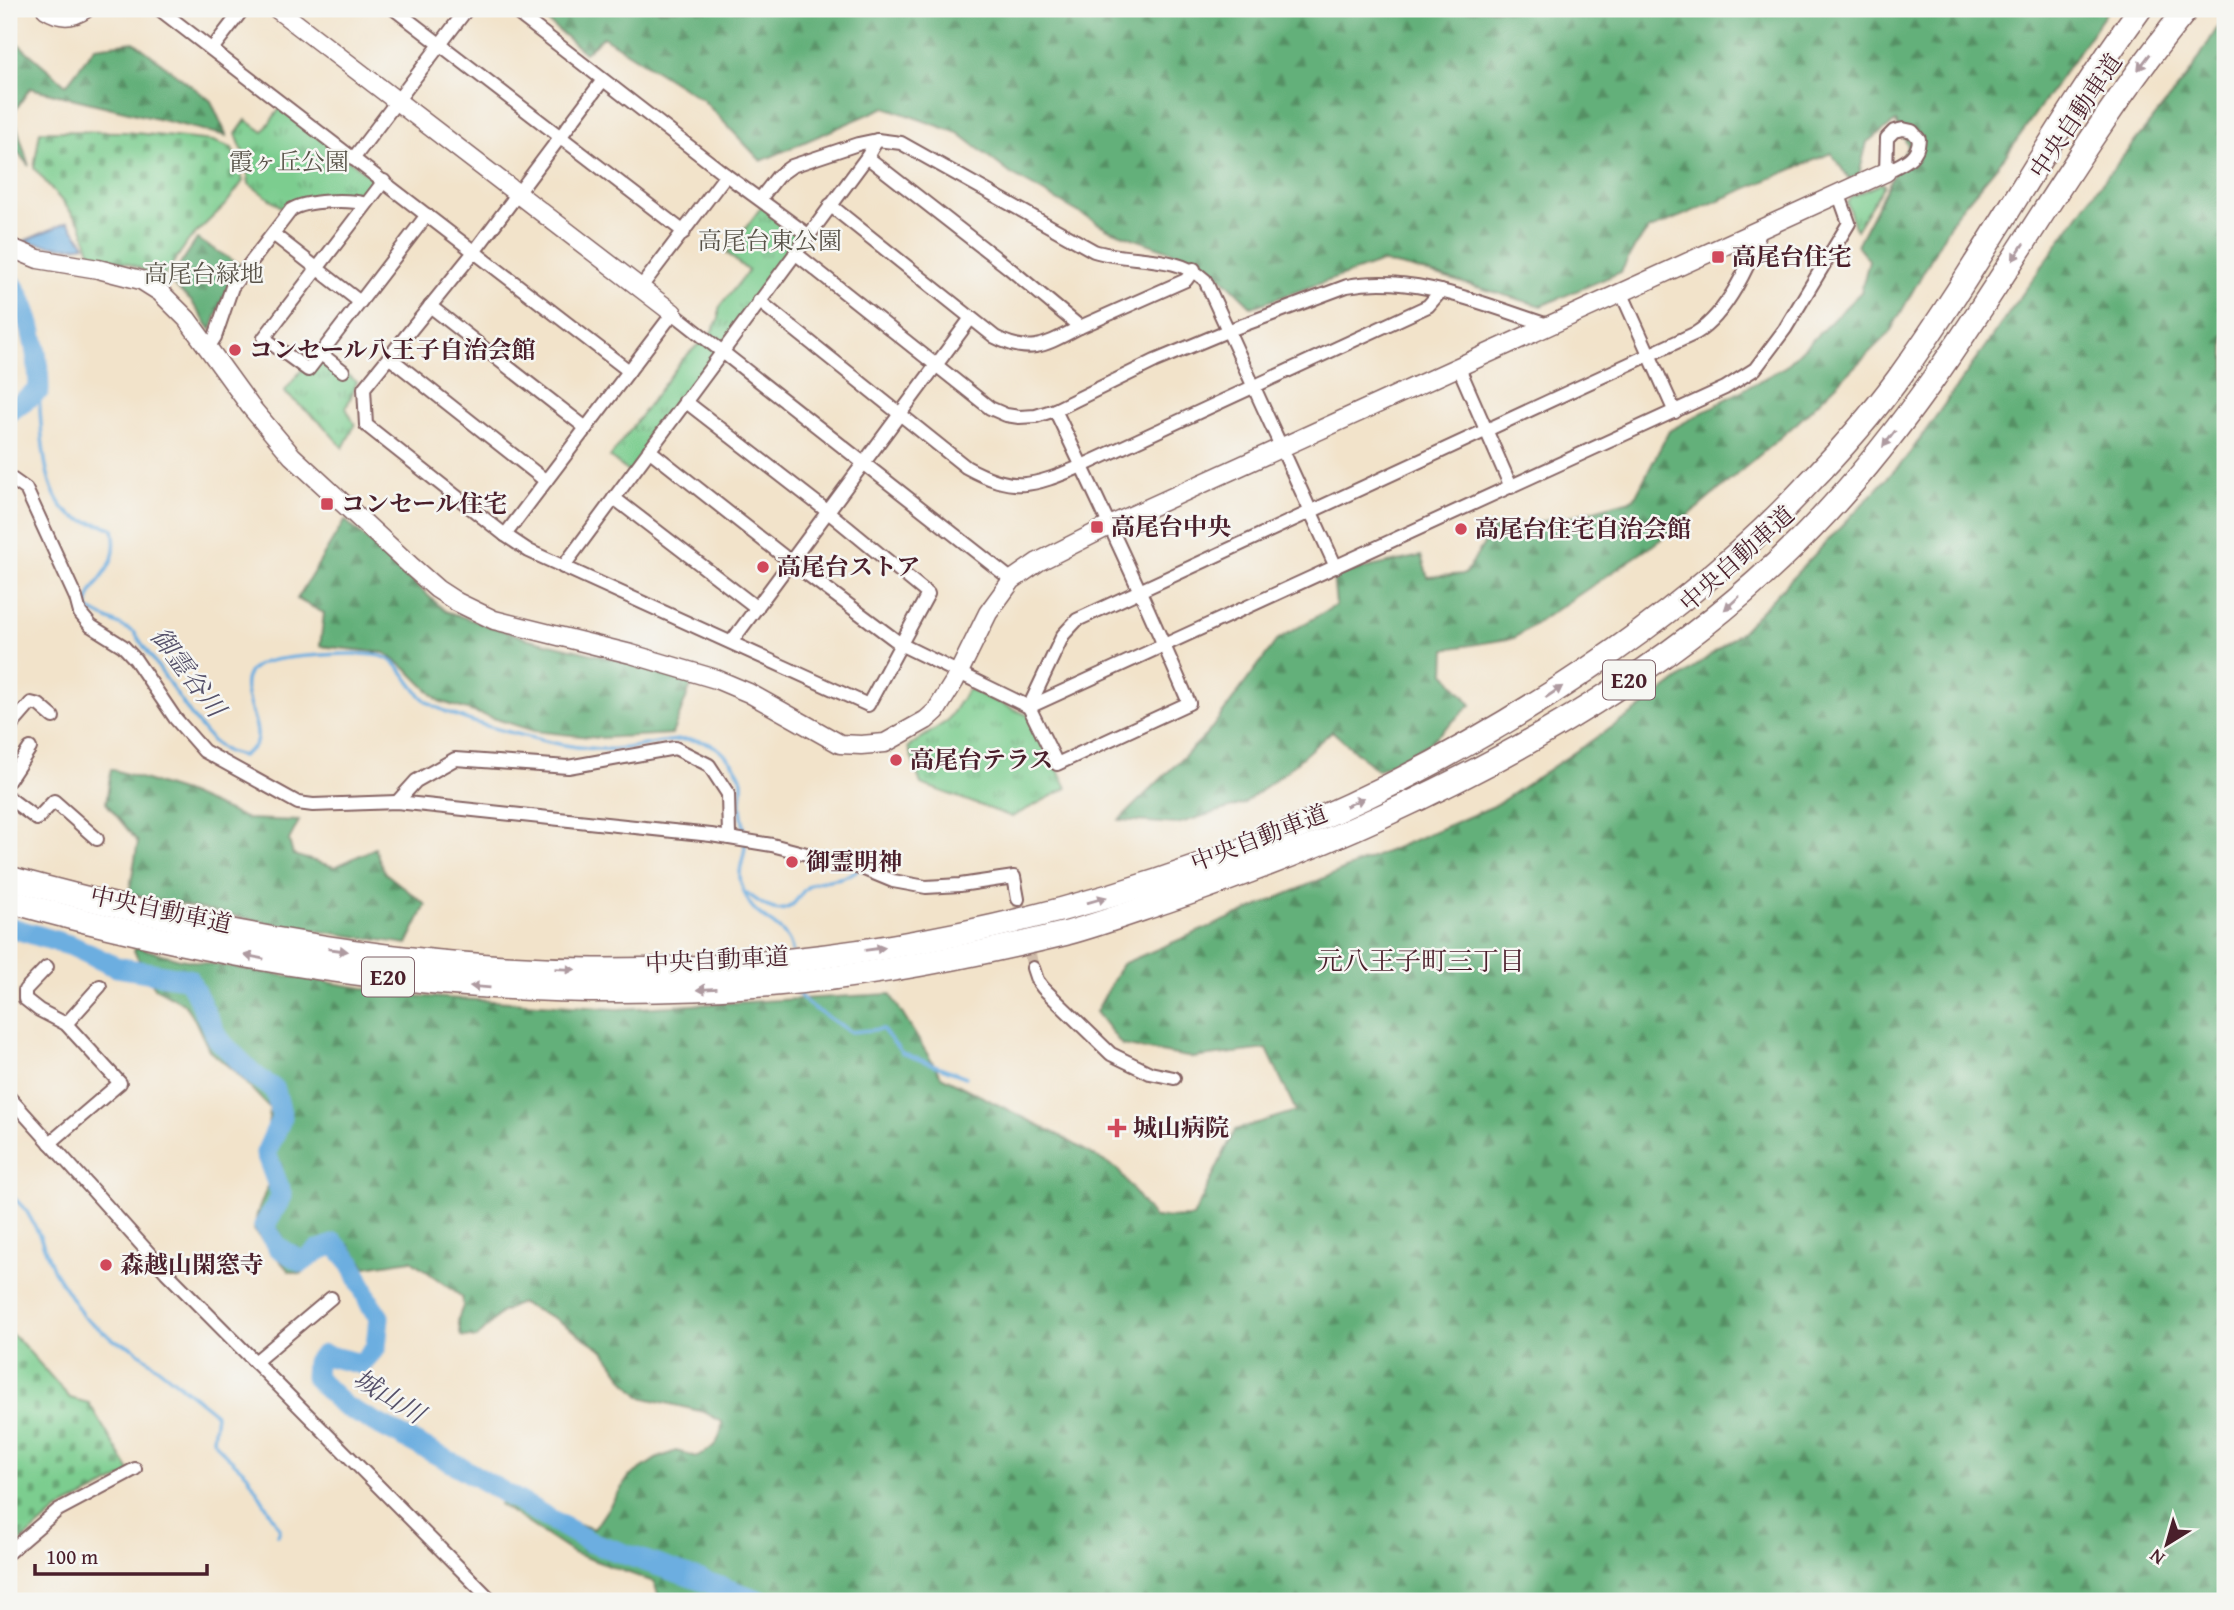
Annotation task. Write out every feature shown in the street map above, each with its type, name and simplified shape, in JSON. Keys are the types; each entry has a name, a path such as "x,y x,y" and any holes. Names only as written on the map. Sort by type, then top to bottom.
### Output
{"highway":[{"name":"中央自動車道","path":"9,901 185,943 310,967 415,981 509,989 605,992 775,984 809,970 898,946 1003,926 1105,898 1276,838 1419,771 1548,696 1628,642 1762,532 1839,451 1897,380 1966,278 2028,176 2140,9"},
{"name":"中央自動車道","path":"9,878 216,929 339,950 407,958 506,967 591,970 678,969 769,962 809,970 966,955 1073,931 1239,876 1342,834 1445,787 1518,749 1660,660 1714,618 1772,567 1825,514 1875,456 1954,349 2104,119 2141,66 2187,9"}],"street":[{"path":"46,9 54,14 72,17 85,9"},
{"path":"159,9 629,371"},
{"path":"212,49 243,9"},
{"path":"277,9 722,351 1012,580"},
{"path":"394,9 684,232"},
{"path":"353,159 467,9"},
{"path":"512,9 808,235"},
{"path":"603,80 518,195 390,358 360,384 366,425 529,551 868,705 929,594 685,401"},
{"path":"760,199 778,176 792,166 858,144 877,140 901,143 1094,251 1109,256 1159,262 1194,270 1205,280 1336,568"},
{"path":"563,567 877,140"},
{"path":"867,157 1080,327"},
{"path":"9,247 38,259 98,269 141,280 171,301 265,426 292,456 437,589 457,601 494,620 631,654 716,679 749,693 840,744 861,746 885,743 905,734 936,711 988,613 1012,580 1038,562 1109,527 1886,172"},
{"path":"640,288 726,175"},
{"path":"384,181 264,338 308,370 427,215"},
{"path":"1029,708 1675,412 1725,388 1755,369 1785,329 1849,223 1839,195"},
{"path":"208,348 215,337 232,287 291,210 298,206 355,201 366,204"},
{"path":"830,205 995,337 1024,348 1045,344 1186,281 1194,270"},
{"path":"1029,708 1063,635 1077,620 1705,328 1749,263 1760,229"},
{"path":"273,234 360,302"},
{"path":"795,253 990,408 1019,417 1036,416 1055,410 1154,361 1347,286 1366,282 1409,283 1551,326"},
{"path":"759,301 966,467 999,483 1012,485 1045,481 1082,466 1428,306 1441,291"},
{"path":"1622,294 1675,412"},
{"path":"430,306 586,428"},
{"path":"505,535 673,313"},
{"path":"733,642 971,318"},
{"path":"321,354 343,371"},
{"path":"390,358 546,481"},
{"path":"1459,368 1511,487"},
{"path":"649,450 902,645 1029,708 1057,764 1189,703 1055,410"},
{"path":"9,477 18,482 28,494 76,597 80,613 91,626 123,646 183,728 204,751 298,803 313,805 397,802 739,839 860,868 894,881 926,887 1014,877 1018,899"},
{"path":"614,498 757,608"},
{"path":"9,740 11,726 31,703 39,705 53,717"},
{"path":"9,780 30,748"},
{"path":"397,802 416,781 455,759 568,767 675,748 709,765 728,794 739,839"},
{"path":"9,798 37,818 54,800 97,839"},
{"path":"47,967 25,990 25,999 39,1010 66,1024 120,1083 50,1143"},
{"path":"1034,968 1037,980 1043,988 1111,1054 1150,1073 1174,1078"},
{"path":"66,1024 100,986"},
{"path":"9,1097 141,1245 492,1601"},
{"path":"255,1362 331,1298"},
{"path":"9,1552 58,1510 135,1469"}],"green space":[{"path":"533,9 2109,9 2004,158 1954,217 1890,332 1797,423 1659,541 1514,638 1446,649 1445,673 1471,705 1428,744 1377,770 1332,731 1243,804 1177,824 1119,820 1208,733 1277,640 1336,605 1333,575 1421,556 1428,577 1465,574 1493,529 1569,517 1634,499 1669,431 1786,366 1861,292 1869,260 1857,245 1908,146 1896,122 1867,142 1859,175 1849,179 1831,153 1648,230 1621,272 1541,306 1382,262 1252,307 1209,265 1110,230 1011,174 958,133 885,107 761,161 703,100 603,37 585,53"},
{"path":"2225,15 2225,1601 660,1601 654,1582 573,1553 499,1504 503,1500 594,1529 629,1477 656,1459 676,1451 697,1457 703,1454 718,1439 722,1422 704,1412 641,1397 627,1383 604,1351 554,1318 520,1303 500,1313 477,1338 461,1336 458,1319 463,1306 462,1297 411,1260 366,1267 349,1245 323,1253 301,1274 289,1271 254,1231 268,1185 264,1167 270,1108 209,1050 184,1004 155,988 134,951 136,947 180,959 414,996 618,1009 890,994 941,1076 1060,1136 1117,1169 1154,1218 1193,1217 1235,1130 1296,1111 1267,1049 1193,1058 1122,1045 1096,1012 1122,964 1494,806 1645,705 1742,631 1907,457 2096,190 2190,73"},
{"path":"9,36 66,85 95,47 134,42 211,101 227,136 30,88 13,114 29,166 9,142"},
{"name":"霞ヶ丘公園","path":"280,108 374,179 368,194 293,200 285,210 249,184 246,161 236,134 246,120 263,132"},
{"path":"40,131 125,132 213,141 232,148 243,181 226,204 189,240 163,278 127,263 92,258 81,224 34,168"},
{"path":"1882,183 1884,185 1856,230 1847,203 1851,197"},
{"name":"高尾台東公園","path":"765,202 808,235 631,474 610,457 682,360 707,339 719,319 719,308 748,271 727,253"},
{"name":"高尾台緑地","path":"197,239 242,266 229,283 211,330 191,301 169,281"},
{"path":"321,354 357,382 346,408 355,425 343,448 322,424 284,392 304,367"},
{"path":"345,520 445,611 529,639 694,678 672,734 599,738 534,731 439,701 409,671 385,653 320,646 324,613 297,599"},
{"path":"968,689 1032,717 1067,788 1012,817 921,784 908,747 947,721"},
{"path":"111,769 184,792 247,819 299,821 289,840 293,855 335,867 375,848 384,872 426,905 407,944 284,926 129,894 138,842 106,803"},
{"path":"9,1333 18,1339 70,1398 89,1403 131,1473 58,1510 9,1552"}],"water":[{"path":"68,222 85,245 62,247 24,241"}],"waterway":[{"name":"城山川","path":"9,280 28,317 37,362 39,390 9,412"},
{"name":"御霊谷川","path":"39,390 44,458 48,476 61,506 81,520 113,529 113,556 93,589 87,609 134,632 193,718 213,742 227,752 242,756 254,746 256,727 246,692 246,681 250,672 260,664 323,655 361,654 386,658 399,668 421,696 434,706 474,722 531,738 600,749 685,740 710,744 731,761 742,781 745,850 740,881 744,892 754,909 787,937 792,951"},
{"name":"御霊谷川","path":"747,893 771,908 783,909 795,902 812,884 842,878 857,870"},
{"name":"城山川","path":"9,927 72,946 116,967 189,979 218,1039 254,1075 275,1090 282,1117 266,1153 282,1196 264,1226 278,1247 302,1262 317,1251 335,1244 352,1264 371,1306 379,1317 376,1347 361,1364 324,1355 316,1362 315,1377 344,1406 453,1463 590,1542 761,1601"},
{"name":"御霊谷川","path":"795,990 809,1005 851,1032 882,1029 902,1053 966,1077"},
{"path":"9,1193 26,1210 54,1271 83,1316 114,1340 132,1347 216,1414 213,1439 247,1474 280,1529 278,1535"}],"tunnel":[{"path":"1018,899 1033,968"}],"place":[{"name":"高尾台住宅","path":"1718,257"},
{"name":"コンセール八王子自治会館","path":"235,350"},
{"name":"コンセール住宅","path":"327,504"},
{"name":"高尾台中央","path":"1097,527"},
{"name":"高尾台住宅自治会館","path":"1461,529"},
{"name":"高尾台ストア","path":"763,567"},
{"name":"高尾台テラス","path":"896,760"},
{"name":"御霊明神","path":"792,862"},
{"name":"城山病院","path":"1117,1128"},
{"name":"森越山閑窓寺","path":"106,1265"}],"district":[{"name":"元八王子町三丁目","path":"1421,961"}]}
